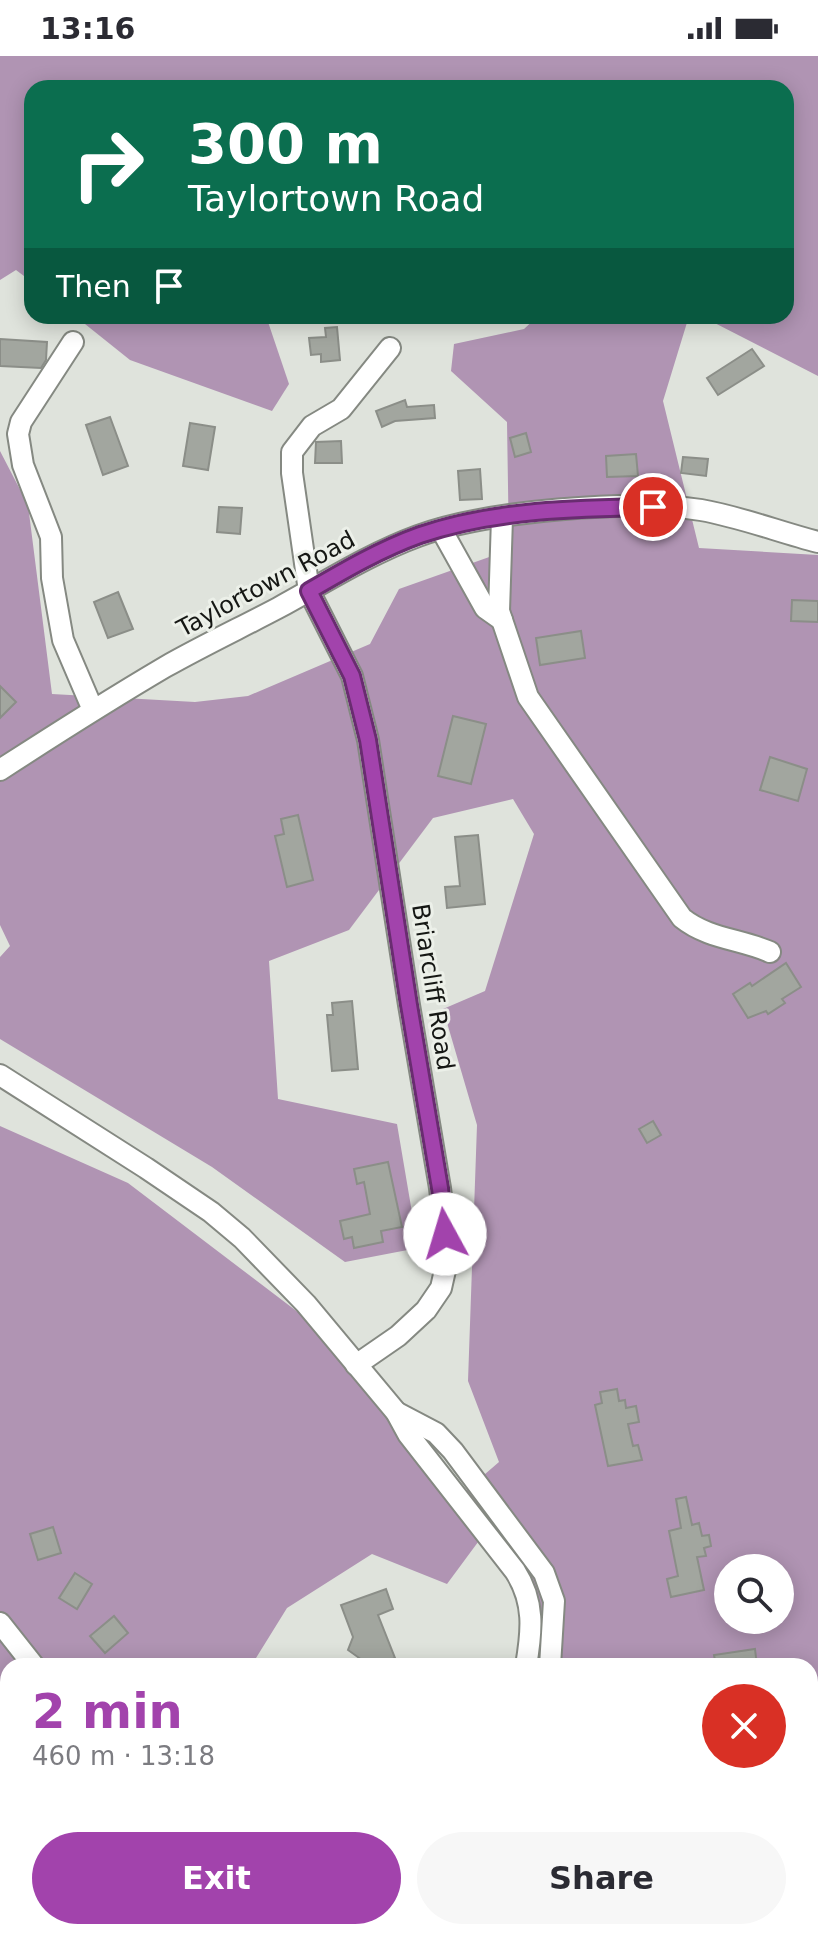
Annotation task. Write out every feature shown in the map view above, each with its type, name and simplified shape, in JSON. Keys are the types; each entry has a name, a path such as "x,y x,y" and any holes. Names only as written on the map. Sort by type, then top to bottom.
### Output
{"street":[{"path":"73,342 21,422 18,434 23,465 51,537 52,578 63,640 93,710"},
{"name":"Briarcliff Road","path":"356,1365 398,1336 426,1310 441,1288 448,1257 440,1188 368,740 352,676 309,591 292,473 292,452 312,426 341,409 390,348"},
{"name":"Taylortown Road","path":"0,770 168,666 381,552 441,529 502,518 595,508 653,507 729,516 818,542"},
{"path":"502,518 499,611 528,697 682,918 708,935 748,942 770,952"},
{"path":"441,529 485,608 502,620"},
{"path":"0,1075 221,1220 272,1266 396,1412 408,1434 525,1586 532,1621 527,1658"},
{"path":"396,1412 436,1433 453,1451 544,1573 554,1601 550,1658"},
{"path":"515,1571 533,1556"},
{"path":"0,1623 28,1658"}],"shaded area":[{"path":"0,56 818,56 818,376 717,324 794,324 794,80 24,80 24,276 16,270 0,280"},
{"path":"85,324 269,324 289,384 272,411 130,360"},
{"path":"529,324 687,324 663,401 699,548 818,555 818,1658 533,1658 533,1587 463,1493 499,1462 468,1381 477,1125 443,1009 485,991 534,834 513,799 433,818 349,930 269,961 278,1099 397,1124 418,1248 345,1262 212,1167 0,1039 0,957 10,946 0,925 0,451 28,505 52,694 195,702 248,696 370,644 399,589 509,550 507,422 451,371 454,344 524,329"},
{"path":"0,1126 128,1183 328,1335 481,1538 447,1584 372,1554 287,1608 256,1658 0,1658"}],"building":[{"path":"337,327 340,360 321,362 321,354 311,355 309,338 326,337 325,328"},
{"path":"0,339 47,342 46,360 41,368 0,366"},
{"path":"752,349 764,366 718,395 707,378"},
{"path":"405,400 407,407 434,405 435,418 395,421 382,427 376,411"},
{"path":"110,417 128,466 103,475 86,425"},
{"path":"190,423 215,427 208,470 183,466"},
{"path":"526,433 531,452 515,457 510,438"},
{"path":"341,441 342,463 315,463 316,442"},
{"path":"636,454 638,476 607,477 606,456"},
{"path":"683,457 708,459 706,476 681,473"},
{"path":"480,469 482,499 460,500 458,471"},
{"path":"219,507 242,508 240,534 217,532"},
{"path":"118,592 133,629 108,638 94,602"},
{"path":"792,600 818,601 818,622 791,621"},
{"path":"581,631 585,658 540,665 536,638"},
{"path":"0,686 16,702 0,718"},
{"path":"453,716 486,724 471,784 438,776"},
{"path":"770,757 807,769 798,801 760,790"},
{"path":"298,815 313,880 287,887 275,836 284,834 281,819"},
{"path":"478,835 485,904 447,908 445,887 460,886 455,837"},
{"path":"786,963 801,987 782,999 785,1003 768,1014 766,1011 748,1018 733,994 750,983 752,986"},
{"path":"352,1001 358,1069 332,1071 327,1015 333,1015 332,1003"},
{"path":"653,1121 661,1135 647,1143 639,1129"},
{"path":"388,1162 402,1227 381,1231 383,1242 354,1248 352,1237 344,1239 340,1221 370,1214 364,1182 357,1184 354,1169"},
{"path":"617,1389 619,1401 625,1400 626,1408 636,1406 639,1422 628,1424 633,1446 638,1445 642,1460 608,1466 595,1405 602,1403 600,1392"},
{"path":"686,1497 692,1525 699,1523 702,1536 709,1535 711,1546 704,1548 706,1556 697,1557 704,1590 671,1597 667,1579 678,1576 669,1531 681,1528 676,1499"},
{"path":"53,1527 61,1553 38,1560 30,1534"},
{"path":"75,1573 92,1584 77,1609 59,1598"},
{"path":"386,1589 393,1609 378,1615 395,1658 359,1658 348,1650 353,1637 341,1605"},
{"path":"114,1616 128,1633 105,1653 90,1636"},
{"path":"755,1649 756,1658 715,1658 714,1655"}],"route":[{"path":"445,1234 368,740 352,676 309,591 381,552 418,536 455,526 535,513 653,507"}]}
